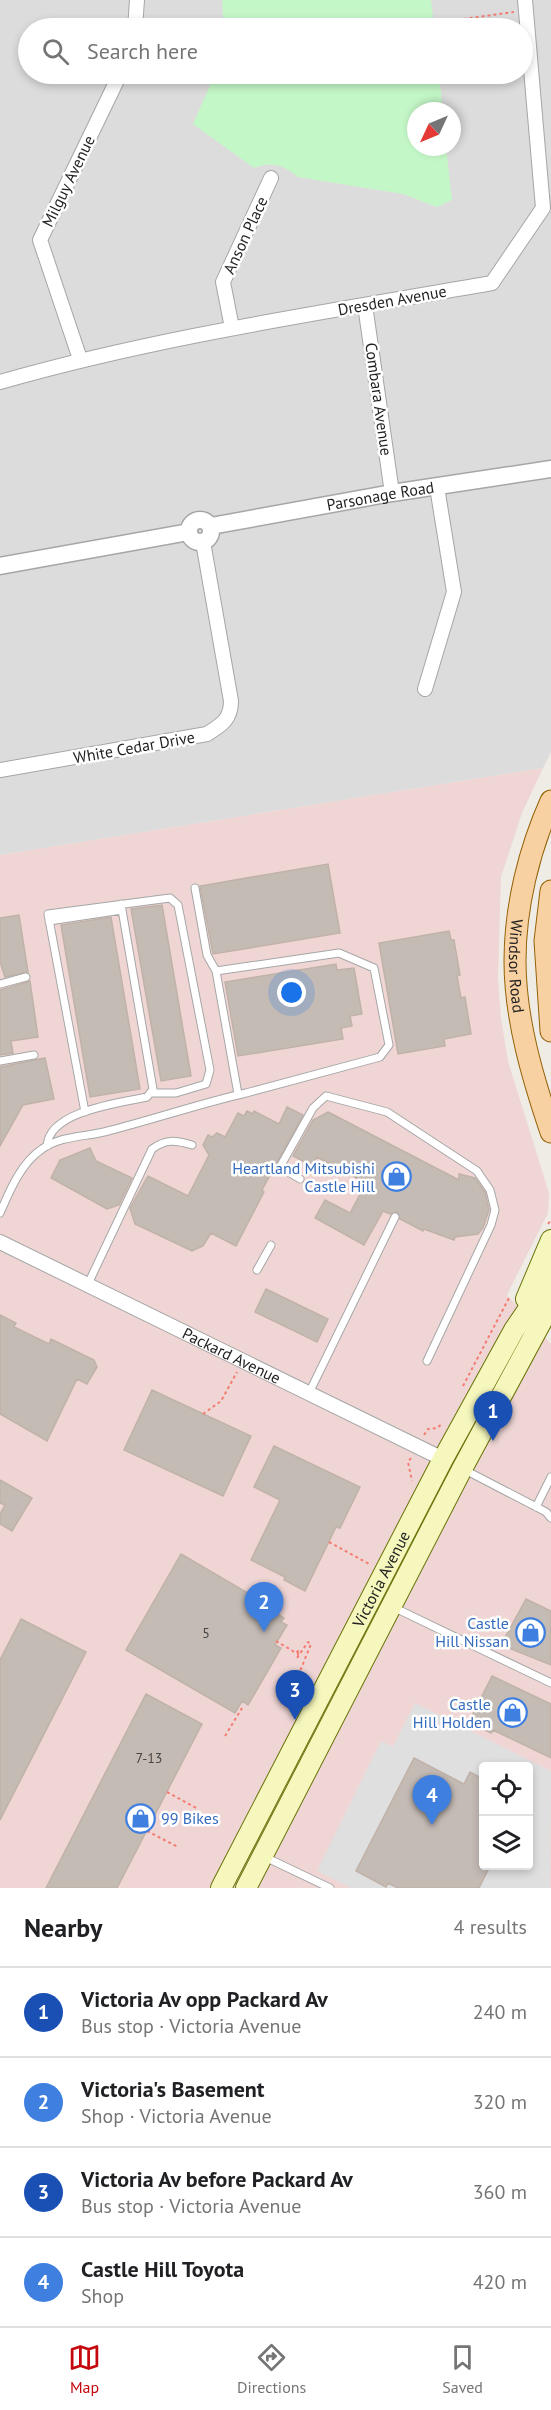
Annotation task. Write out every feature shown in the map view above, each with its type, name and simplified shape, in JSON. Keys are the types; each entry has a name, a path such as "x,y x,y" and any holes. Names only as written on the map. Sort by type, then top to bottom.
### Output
{"main road":[{"name":"Windsor Road","path":"551,801 536,836 519,917 515,962 529,1060 551,1132"},
{"name":"Windsor Road","path":"551,891 545,941 551,1031"},
{"path":"514,1330 548,1234"},
{"name":"Victoria Avenue","path":"246,1888 330,1702 373,1597 443,1459 514,1330 551,1276"},
{"name":"Victoria Avenue","path":"221,1888 330,1702 391,1606 551,1304"},
{"path":"536,1332 551,1316"},
{"name":"Packard Avenue","path":"443,1459 462,1469"},
{"path":"373,1597 391,1606"}],"street":[{"path":"136,18 137,0"},
{"name":"Milguy Avenue","path":"80,359 40,240 115,84"},
{"name":"Dresden Avenue","path":"0,382 80,359 232,328 492,283 543,208 532,84"},
{"name":"Anson Place","path":"232,328 223,282 271,178"},
{"name":"Combara Avenue","path":"365,305 392,493"},
{"name":"Parsonage Road","path":"196,537 191,525 197,520 207,522 211,526 392,493 551,469"},
{"path":"425,689 454,592 437,487"},
{"path":"0,566 196,537"},
{"name":"White Cedar Drive","path":"0,770 207,734 226,722 230,716 231,701 196,537"},
{"name":"Packard Avenue","path":"0,1242 443,1459"}],"lane":[{"path":"195,888 207,955 216,971 238,1094"},
{"path":"47,1146 48,1136 57,1123 85,1112 147,1097 152,1093 176,1092 206,1084 210,1070 178,905 170,898 121,907 48,914 85,1112"},
{"path":"121,907 153,1083 152,1093"},
{"path":"0,1213 25,1164 47,1146 380,1058 389,1045 374,968 339,953 216,971"},
{"path":"0,984 26,977"},
{"path":"0,1061 33,1055"},
{"path":"300,1179 280,1167 313,1108 326,1096 387,1112 477,1171 490,1190 495,1210 491,1225 427,1361"},
{"path":"87,1286 152,1149 163,1141 173,1140 192,1145"},
{"path":"309,1393 395,1217"},
{"path":"257,1270 271,1245"},
{"path":"462,1469 536,1507 551,1518"},
{"path":"536,1507 551,1477"},
{"path":"391,1606 551,1683"},
{"path":"262,1856 330,1888"}],"path":[{"path":"459,18 525,5"},
{"path":"548,1234 551,1220"},
{"path":"461,1390 513,1290"},
{"path":"203,1414 225,1396 242,1361"},
{"path":"428,1428 437,1428 444,1422"},
{"path":"329,1542 371,1564"},
{"path":"276,1641 296,1653 299,1649 297,1658 308,1642 311,1644 286,1706 294,1711"},
{"path":"225,1736 242,1708"},
{"path":"167,1792 198,1809"},
{"path":"147,1831 178,1846"}],"shaded area":[{"path":"0,0 551,0 551,752 543,768 0,855"},
{"path":"543,768 522,813 501,877 498,979 508,1061 549,1193 548,1213 507,1295 551,1344 551,1888 0,1888 0,855"},
{"path":"415,1703 533,1762 551,1771 550,1888 351,1888 317,1871 381,1741 393,1747"}],"green space":[{"path":"222,0 431,0 433,18 223,18"},
{"path":"211,84 440,84 442,102 407,102 407,156 447,156 452,200 437,207 403,194 298,177 277,165 254,168 193,124"}],"building":[{"path":"328,864 340,933 213,954 200,886"},
{"path":"162,905 191,1076 161,1081 131,909"},
{"path":"19,915 28,972 5,977 0,962 0,918"},
{"path":"111,917 140,1089 90,1097 61,925"},
{"path":"449,931 451,940 454,940 460,975 457,976 461,998 465,997 471,1034 444,1039 445,1046 398,1054 379,943"},
{"path":"336,964 337,970 354,968 362,1014 350,1016 352,1026 341,1028 343,1039 238,1056 225,982"},
{"path":"30,981 38,1037 11,1041 13,1053 0,1055 0,990"},
{"path":"45,1058 54,1099 23,1105 0,1146 0,1067"},
{"path":"287,1107 303,1115 262,1190 264,1192 236,1246 211,1233 203,1246 192,1251 135,1224 130,1208 148,1176 188,1196 209,1155 203,1145 208,1135 212,1137 217,1133 225,1137 238,1113 244,1116 247,1111 253,1114 254,1111 279,1124"},
{"name":"Heartland Mitsubishi Castle Hill","path":"328,1112 459,1180 459,1174 475,1178 485,1192 489,1210 483,1228 478,1234 455,1237 454,1240 424,1229 423,1231 400,1219 397,1212 390,1214 383,1211 364,1245 315,1218 325,1200 350,1213 366,1183 317,1157 312,1166 293,1156 313,1120"},
{"path":"90,1148 96,1161 132,1178 119,1205 107,1209 51,1178 60,1160"},
{"path":"266,1289 328,1319 317,1342 255,1312"},
{"path":"0,1315 16,1323 14,1327 49,1344 51,1339 94,1360 97,1367 87,1384 77,1379 47,1441 0,1414"},
{"path":"152,1390 251,1436 223,1496 124,1450"},
{"path":"274,1446 360,1487 340,1528 336,1527 305,1591 284,1580 285,1577 251,1560 280,1500 254,1487"},
{"path":"0,1480 32,1498 12,1531 0,1524 0,1514 5,1505 0,1503"},
{"path":"181,1554 265,1603 264,1606 284,1618 281,1622 287,1625 275,1645 281,1648 248,1705 242,1701 235,1713 126,1650"},
{"name":"Castle Hill Nissan","path":"526,1599 551,1611 551,1665 501,1645"},
{"path":"21,1619 86,1652 0,1820 0,1660"},
{"name":"Castle Hill Holden","path":"492,1676 551,1704 551,1758 493,1730 491,1733 469,1722"},
{"path":"146,1694 202,1724 117,1888 46,1888"},
{"path":"414,1758 464,1784 470,1772 479,1777 479,1870 488,1870 479,1888 398,1888 388,1883 386,1887 356,1871"}],"place":[{"name":"Heartland Mitsubishi Castle Hill","path":"396,1177"},
{"name":"Victoria Av opp Packard Av","path":"493,1441"},
{"name":"Victoria's Basement","path":"264,1632"},
{"name":"Castle Hill Nissan","path":"530,1632"},
{"name":"Castle Hill Holden","path":"512,1713"},
{"name":"Victoria Av before Packard Av","path":"295,1720"},
{"name":"99 Bikes","path":"140,1818"},
{"name":"Castle Hill Toyota","path":"432,1825"}]}
